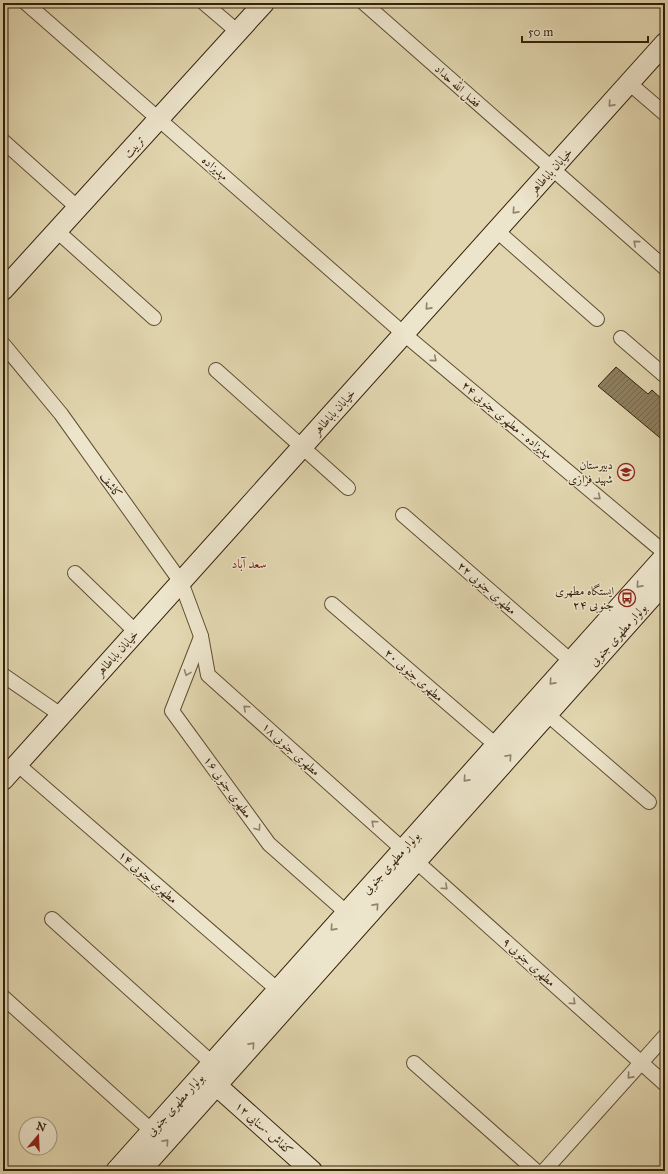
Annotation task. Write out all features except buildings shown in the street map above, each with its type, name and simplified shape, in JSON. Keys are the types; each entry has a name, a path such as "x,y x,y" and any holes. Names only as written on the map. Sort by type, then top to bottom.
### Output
{"main road":[{"name":"تربیت","path":"3,290 264,3"},
{"name":"خیابان باباطاهر","path":"3,780 665,43"},
{"name":"بولوار مطهری جنوبی","path":"146,1169 409,855 496,745 665,554"},
{"name":"بولوار مطهری جنوبی","path":"116,1171 346,913 409,855 547,714 665,582"},
{"name":"کفاش -سنایی ۱۲","path":"216,1085 312,1171"}],"street":[{"name":"مهدیزاده","path":"26,3 404,334"},
{"path":"204,3 238,32"},
{"name":"فضل الله حداد","path":"364,3 665,268"},
{"path":"629,83 665,114"},
{"path":"3,141 78,208"},
{"path":"57,231 154,318"},
{"path":"497,231 596,319"},
{"name":"مهدیزاده - مطهری جنوبی ۲۴","path":"404,334 665,554"},
{"path":"621,338 665,376"},
{"name":"کاشف","path":"3,344 60,414 181,582 201,636"},
{"path":"216,370 348,488"},
{"name":"مطهری جنوبی ۲۲","path":"403,515 571,661"},
{"path":"75,573 136,632"},
{"name":"مطهری جنوبی ۲۰","path":"332,604 496,745"},
{"name":"مطهری جنوبی ۱۸","path":"201,636 208,675 409,855"},
{"name":"مطهری جنوبی ۱۶","path":"201,636 172,711 269,844 346,913"},
{"path":"3,675 61,715"},
{"path":"547,714 649,802"},
{"name":"مطهری جنوبی ۱۴","path":"17,764 278,990"},
{"name":"مطهری جنوبی ۹","path":"409,855 665,1084"},
{"path":"52,919 212,1063"},
{"path":"3,997 152,1131"},
{"path":"544,1171 665,1036"},
{"path":"414,1063 536,1171"}],"place":[{"name":"دبیرستان شهید فرازی","path":"626,472"},
{"name":"ایستگاه مطهری جنوبی ۲۴","path":"627,598"}],"district":[{"name":"سعد آباد","path":"249,563"}]}
